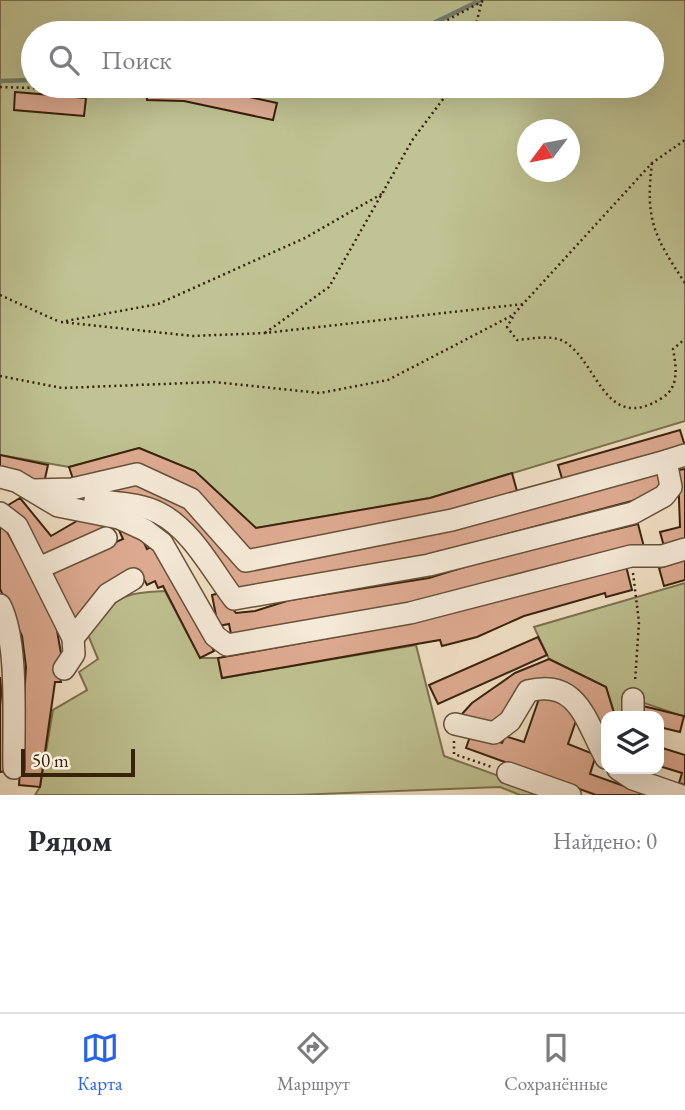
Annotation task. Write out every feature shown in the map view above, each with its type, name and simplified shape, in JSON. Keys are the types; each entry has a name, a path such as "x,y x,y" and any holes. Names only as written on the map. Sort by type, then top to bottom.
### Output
{"lane":[{"path":"0,477 34,490 134,505 159,513 183,530 234,598 429,565 634,513 664,496 671,487 675,458 452,520 246,561 191,499 137,474 72,489 34,490"},
{"path":"34,490 58,506 120,518 162,543 215,636 227,645 410,613 631,556 662,556 685,549"},
{"path":"0,513 16,526 73,638 74,654 64,669"},
{"path":"39,568 106,538"},
{"path":"73,638 108,594 133,579"},
{"path":"0,605 5,615 11,650 14,768"},
{"path":"455,724 494,733 510,721 528,691 546,686 577,700 601,748"},
{"path":"508,773 570,795"},
{"path":"632,774 679,795"}],"path":[{"path":"446,21 483,1"},
{"path":"477,21 483,1"},
{"path":"0,87 21,88"},
{"path":"265,333 329,287 385,192 412,139 444,98"},
{"path":"685,140 652,163 513,316 508,327 517,340 548,337 563,341 576,353 605,396 632,408 651,405 667,395 677,374 673,349 685,339"},
{"path":"652,163 647,200 657,241 685,283"},
{"path":"61,322 158,304 305,239 385,192"},
{"path":"0,295 61,322 193,336 265,333 525,303"},
{"path":"0,376 62,388 214,382 320,393 387,380 513,316"},
{"path":"631,556 639,622 633,708"},
{"path":"455,724 454,754 508,773"}],"green space":[{"path":"0,0 685,0 685,421 430,498 256,528 195,471 139,448 69,467 0,455"},
{"path":"685,583 685,717 627,697 626,711 613,711 606,687 549,659 534,627"},
{"path":"165,591 200,658 218,658 222,678 416,645 444,756 551,795 520,795 500,787 295,795 35,795 40,787 53,710 87,690 79,672 98,659 88,635 119,600 137,594"}],"building":[{"path":"15,92 21,93 21,98 86,98 84,116 14,110"},
{"path":"254,98 277,103 273,120 184,101 147,100"},
{"path":"680,430 685,446 564,485 558,465"},
{"path":"139,448 195,471 256,528 430,498 512,473 518,495 437,518 251,552 141,469 75,485 69,467"},
{"path":"0,455 48,465 44,483 0,474"},
{"path":"685,469 685,546 665,550 660,532 680,527 678,470"},
{"path":"659,472 662,485 647,497 421,557 235,590 134,500 118,499 112,487 140,482 167,495 201,518 241,570 415,538"},
{"path":"20,498 51,536 82,518 111,523 114,531 57,556 42,559 5,507"},
{"path":"0,519 55,619 62,659 58,660 61,682 55,682 40,787 19,785 26,667 22,636 0,589"},
{"path":"638,524 644,547 439,598 232,639 229,624 218,626 212,595 220,593 236,613 255,611 290,600 429,578 555,539 562,542"},
{"path":"127,527 139,532 147,549 157,543 214,651 200,658 163,586 158,588 155,581 147,585 140,572 105,591 90,613 72,621 49,571 123,539 119,530"},
{"path":"685,560 685,580 664,586 659,568"},
{"path":"626,566 632,590 606,597 605,593 524,616 477,637 442,646 440,640 222,678 218,658 417,622"},
{"path":"538,637 547,655 438,704 429,685"},
{"path":"549,659 606,687 613,711 601,711 601,732 594,712 584,697 541,679 495,728 462,714 472,703 515,673"},
{"path":"0,677 10,771 0,772"},
{"path":"541,693 576,706 578,715 568,744 596,755 590,774 649,795 596,795 466,748 472,731 502,743 505,736 524,742"},
{"path":"643,706 664,711 642,711"},
{"path":"664,711 684,716 680,732 664,728"},
{"path":"664,749 685,755 685,785 679,783 682,773 664,768"}],"waterway":[{"path":"438,21 481,0"},
{"path":"0,81 21,80"}]}
